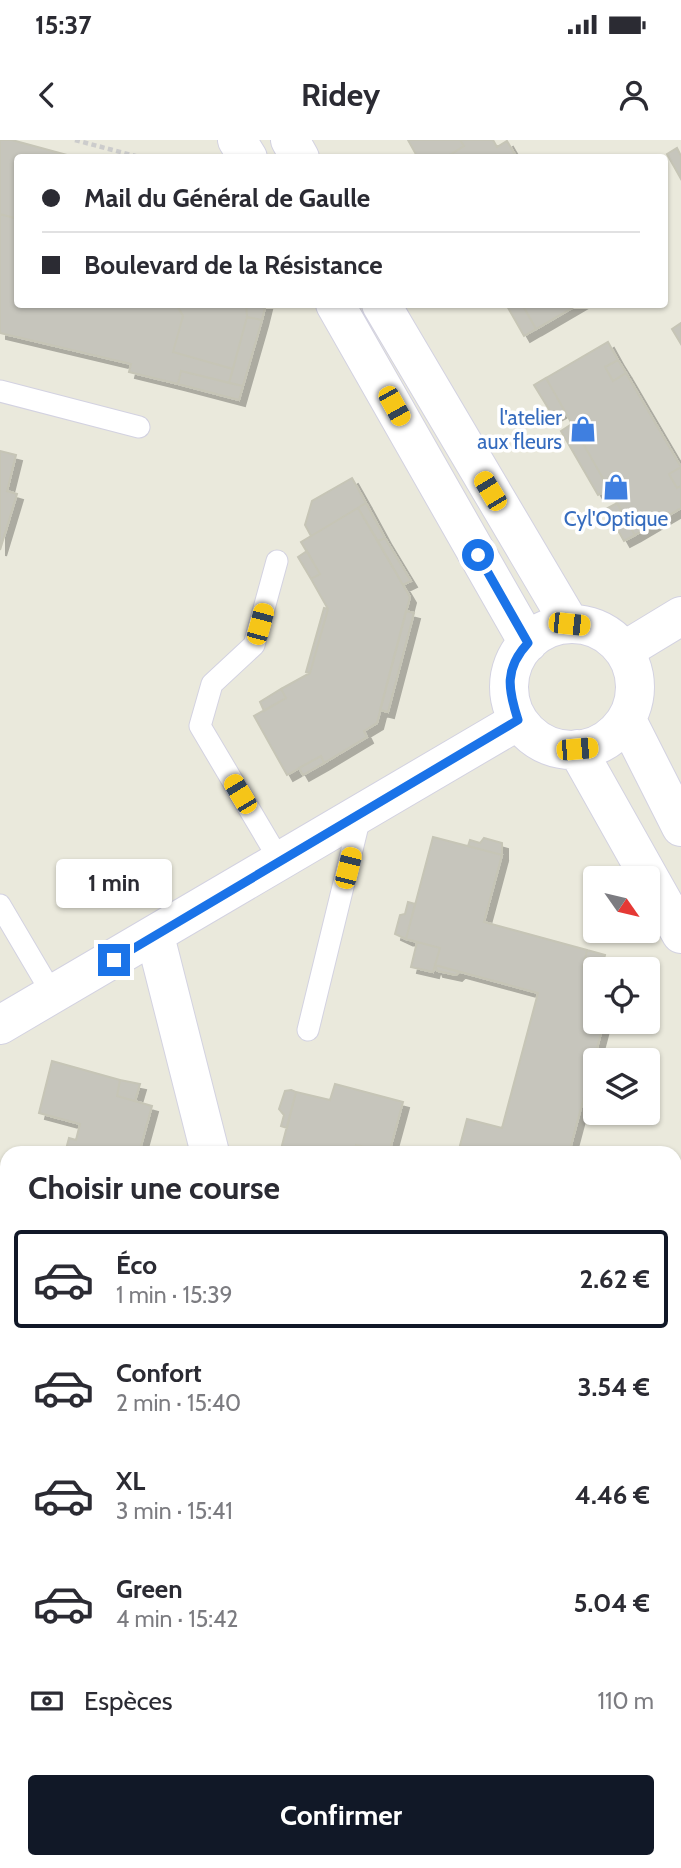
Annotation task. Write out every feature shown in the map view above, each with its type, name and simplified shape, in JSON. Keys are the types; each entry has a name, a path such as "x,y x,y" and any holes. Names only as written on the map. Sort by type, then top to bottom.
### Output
{"street":[{"path":"337,308 528,643"},
{"path":"383,308 569,624"},
{"path":"625,650 681,616"},
{"path":"569,624 589,626 608,635 625,650 632,665 636,685 626,720 610,739 592,748 554,748 537,740 518,720 509,692 510,672 519,653 549,628 569,624"},
{"path":"0,1026 518,720"},
{"path":"626,720 681,827"},
{"path":"577,749 681,934"},
{"path":"155,936 208,1146"}],"lane":[{"path":"0,391 139,427"},
{"path":"277,561 254,645 212,684 200,726 281,861"},
{"path":"308,1031 362,814"},
{"path":"0,905 53,995"}],"path":[{"path":"75,140 128,154"}],"building":[{"path":"0,140 12,140 63,154 14,154 14,218 0,214"},
{"path":"408,140 460,140 464,146 451,154 416,154"},
{"path":"460,140 493,140 497,147 507,141 515,154 451,154 464,146"},
{"path":"677,148 681,156 681,179 668,154"},
{"path":"0,214 14,218 14,308 178,308 183,316 173,352 233,369 229,383 181,371 178,384 129,372 131,364 0,333"},
{"path":"178,308 246,308 247,317 233,369 173,352 183,316"},
{"path":"246,308 265,308 262,320 247,317"},
{"path":"508,308 524,308 536,329 524,336"},
{"path":"524,308 572,308 536,329"},
{"path":"247,317 262,320 243,386 229,383"},
{"path":"681,323 681,344 672,329"},
{"path":"608,342 618,360 605,367 613,381 626,373 681,467 669,474 677,488 681,486 681,508 635,535 546,378"},
{"path":"618,360 626,373 613,381 605,367"},
{"path":"181,371 243,386 239,400 178,384"},
{"path":"546,378 564,410 553,416 534,385"},
{"path":"572,424 609,489 598,495 561,431"},
{"path":"0,451 16,455 7,491 17,494 0,550"},
{"path":"681,467 681,486 677,488 669,474"},
{"path":"352,478 366,503 311,536 305,525 312,501"},
{"path":"366,503 385,538 378,541 358,508"},
{"path":"617,503 635,535 624,541 606,509"},
{"path":"358,508 410,597 377,723 364,731 367,737 324,763 321,756 287,775 254,716 286,698 281,689 310,673 328,609 311,579 320,574 301,542"},
{"path":"385,538 411,581 403,585 378,541"},
{"path":"307,551 320,574 311,579 298,557"},
{"path":"324,608 328,609 310,673 306,672"},
{"path":"406,611 414,613 388,712 380,710"},
{"path":"281,689 286,698 264,711 260,702"},
{"path":"321,756 324,763 303,775 299,768"},
{"path":"433,837 502,855 484,922 587,950 583,957 583,1034 601,1034 597,1048 583,1048 583,1101 571,1146 460,1146 467,1119 502,1128 538,993 435,965 440,948 406,939"},
{"path":"484,838 502,843 502,855 468,846 470,840 480,843"},
{"path":"408,902 415,904 406,939 395,934 400,915 405,914"},
{"path":"417,942 440,948 433,972 411,967"},
{"path":"587,950 605,955 604,957 585,957"},
{"path":"435,965 459,972 456,975 437,971"},
{"path":"52,1061 120,1080 117,1096 152,1106 141,1146 67,1146 69,1138 76,1140 80,1124 39,1113"},
{"path":"120,1080 140,1084 135,1101 117,1096"},
{"path":"335,1084 403,1102 391,1146 282,1146 296,1092 330,1100"},
{"path":"285,1091 296,1092 287,1128 281,1126 284,1115 279,1109"}],"place":[{"name":"l'atelier aux fleurs","path":"583,429"},
{"name":"Cyl'Optique","path":"616,487"}],"route":[{"path":"114,960 518,720 509,692 510,672 519,653 528,643 478,555"}]}
